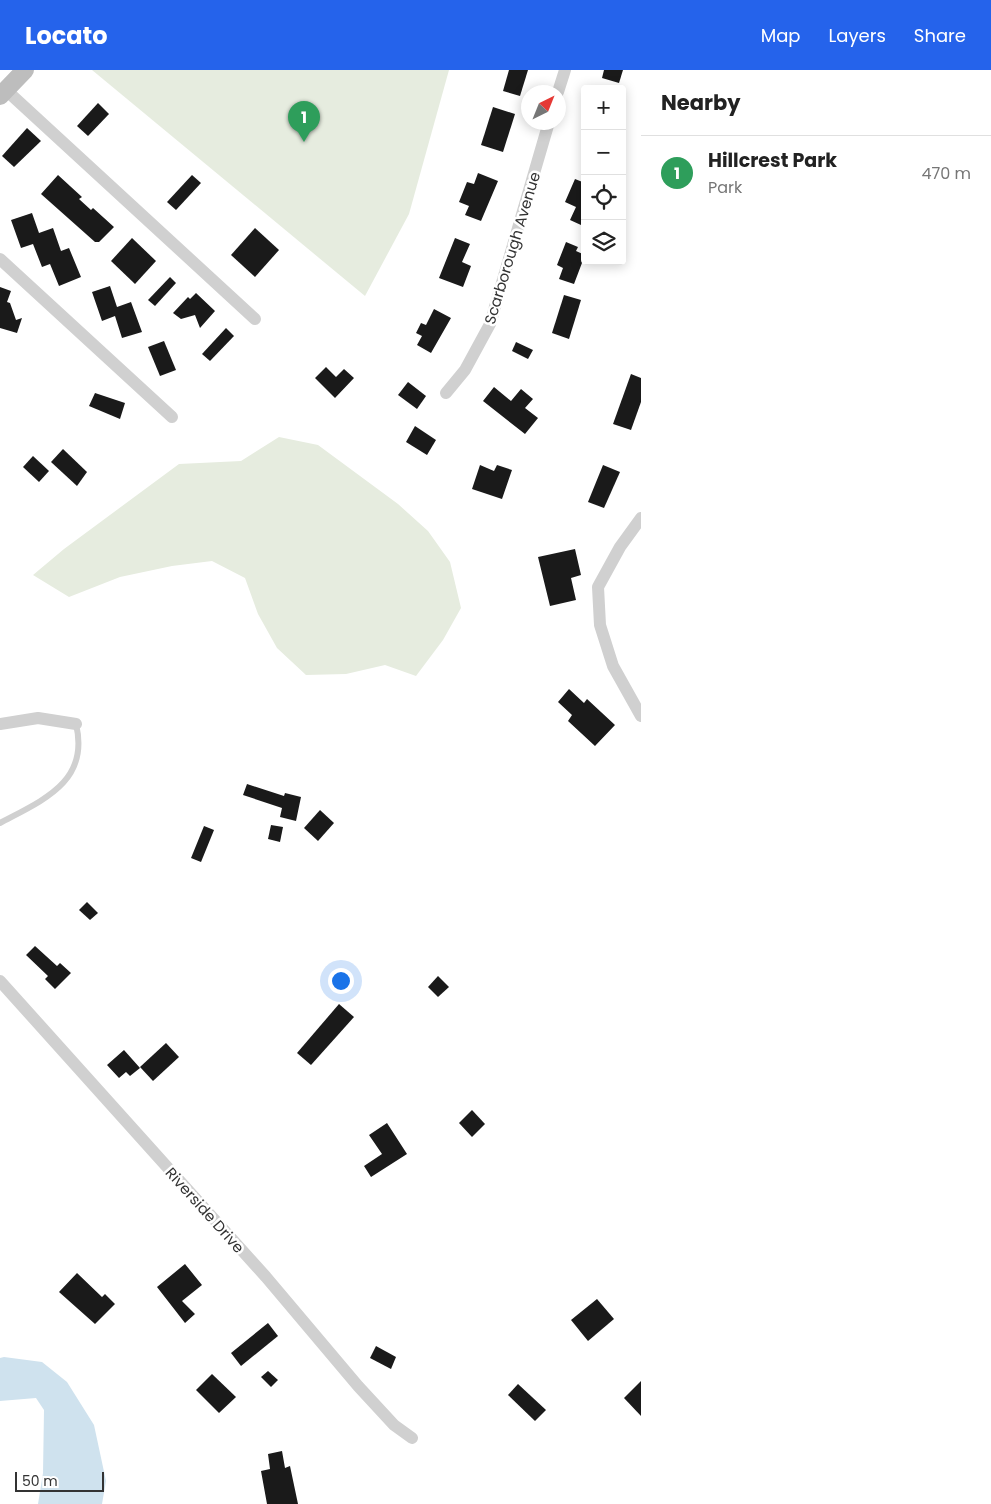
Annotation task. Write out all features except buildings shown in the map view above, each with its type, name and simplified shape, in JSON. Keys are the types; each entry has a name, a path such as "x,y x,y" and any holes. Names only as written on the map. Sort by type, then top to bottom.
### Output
{"main road":[{"path":"3,93 26,70"}],"street":[{"path":"560,85 564,70"},
{"path":"3,93 255,319"},
{"name":"Scarborough Avenue","path":"446,393 465,370 490,324 547,130"},
{"path":"0,259 172,417"},
{"path":"641,518 620,547 598,588 600,625 613,666 641,716"},
{"path":"0,724 38,718 76,724"},
{"name":"Riverside Drive","path":"0,981 266,1277 394,1426 412,1438"}],"lane":[{"path":"0,823 40,802 69,779 78,756 80,740 76,724"}],"shaded area":[{"path":"92,70 449,70 409,214 365,296"},
{"path":"279,437 318,445 398,504 428,531 450,562 461,608 443,640 416,676 385,665 346,674 306,675 277,648 258,614 245,578 212,561 172,566 120,577 69,597 33,575 64,549 179,464 241,461"}],"water":[{"path":"0,1358 42,1362 67,1382 94,1425 106,1481 102,1504 38,1504 43,1473 44,1410 36,1398 0,1401"}],"place":[{"name":"Hillcrest Park","path":"304,142"}]}
